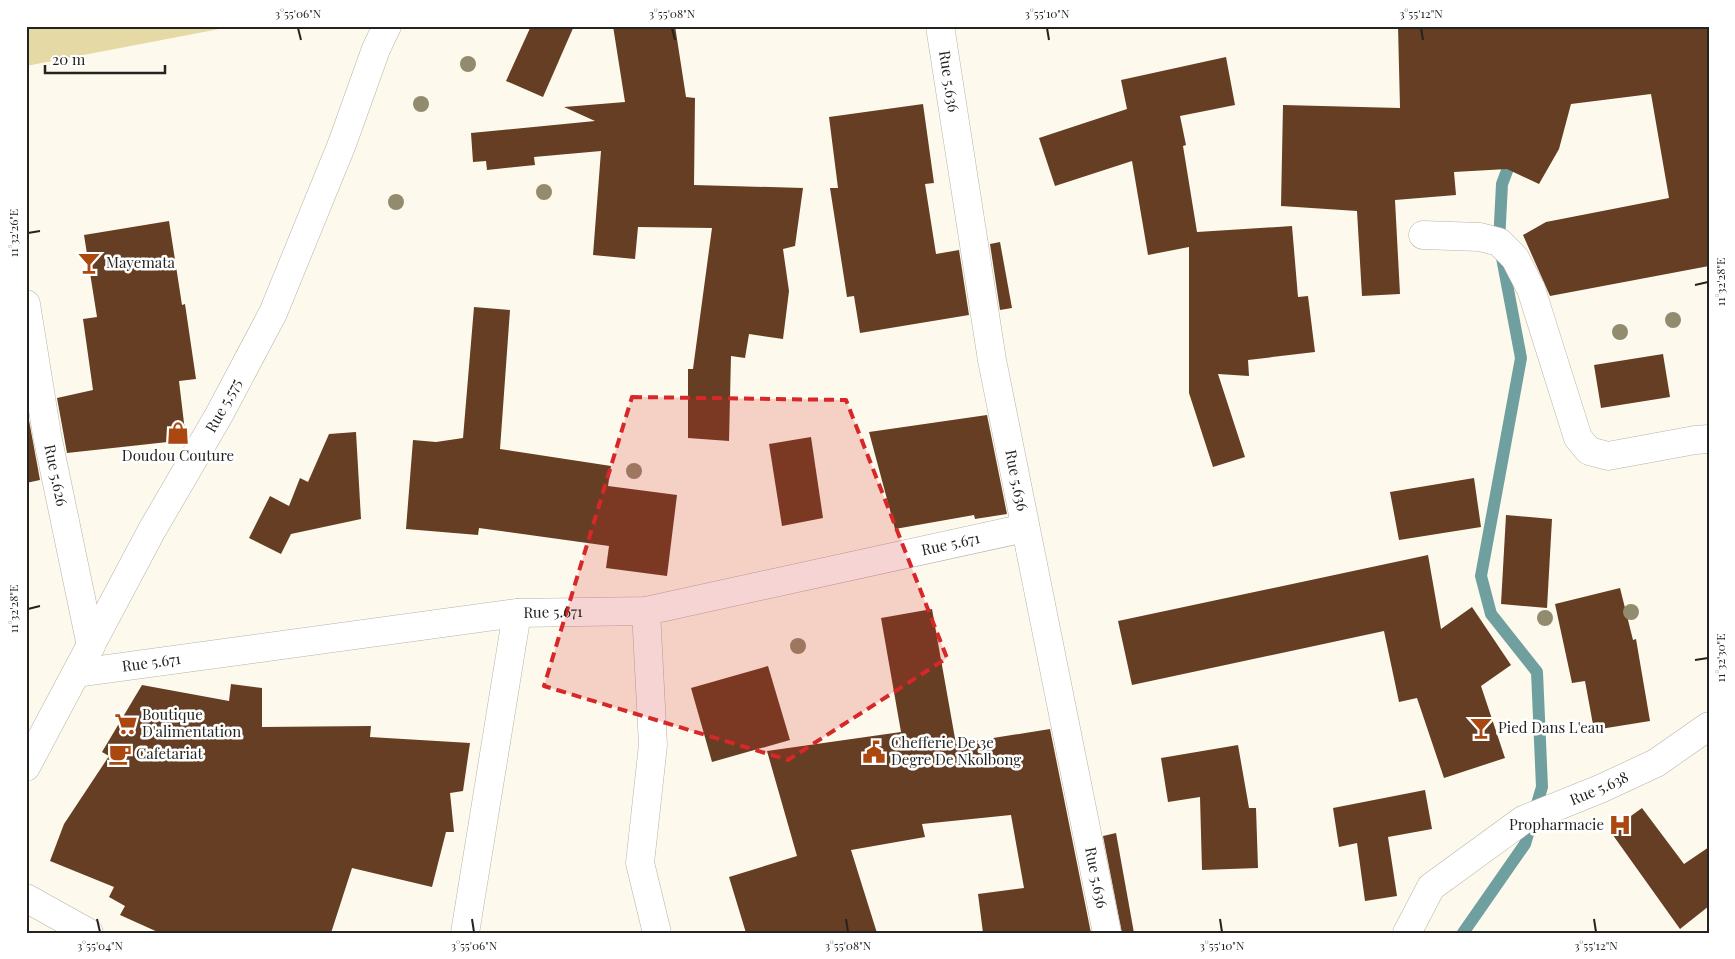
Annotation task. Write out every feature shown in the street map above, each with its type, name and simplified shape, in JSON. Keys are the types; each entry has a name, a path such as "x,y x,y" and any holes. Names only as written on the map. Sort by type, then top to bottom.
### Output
{"street":[{"name":"Rue 5.575","path":"28,762 152,530 219,415 273,313 342,144 376,49 387,26"},
{"name":"Rue 5.636","path":"940,26 992,360 1107,933"},
{"path":"1423,235 1480,237 1499,242 1515,258 1531,289 1548,348 1578,438 1589,451 1608,456 1709,439"},
{"name":"Rue 5.626","path":"26,304 47,435 91,646"},
{"name":"Rue 5.671","path":"77,673 517,613 646,611 1025,528"},
{"path":"646,611 653,745 640,863 658,933"},
{"path":"465,933 517,613"},
{"name":"Rue 5.638","path":"1407,933 1431,887 1524,820 1600,789 1656,763 1709,726"},
{"path":"26,898 89,933"}],"highlighted area":[{"path":"632,397 846,400 947,658 788,760 544,686"}],"shaded area":[{"path":"26,26 235,26 26,66"}],"building":[{"path":"531,26 574,26 543,97 506,81"},
{"path":"613,26 675,26 686,97 695,98 694,185 803,188 795,246 783,249 789,291 783,339 749,334 745,358 731,356 729,441 688,438 688,369 693,369 712,228 638,227 635,259 593,255 601,151 534,157 535,165 487,170 486,161 473,162 471,133 595,121 564,107 625,102"},
{"path":"1398,26 1709,26 1709,266 1550,296 1523,235 1546,222 1669,198 1651,94 1571,104 1559,149 1539,184 1507,169 1454,172 1456,195 1395,200 1400,294 1362,296 1357,211 1281,206 1283,105 1400,108"},
{"path":"1226,57 1235,105 1180,116 1186,145 1183,146 1197,232 1292,226 1298,297 1308,296 1315,352 1248,360 1249,376 1218,374 1245,457 1213,467 1189,393 1189,247 1148,255 1132,161 1055,186 1039,138 1127,109 1121,80"},
{"path":"923,104 934,183 925,184 936,254 959,250 969,315 860,333 854,296 847,297 830,188 838,188 829,117"},
{"path":"169,221 182,305 185,304 196,379 179,381 186,440 67,453 57,398 93,390 83,319 97,317 84,235"},
{"path":"1000,242 1012,308 1000,310 990,244"},
{"path":"474,307 510,310 500,449 611,466 608,486 677,495 667,576 606,568 609,546 479,528 478,535 406,529 413,440 436,442 463,438"},
{"path":"1663,354 1670,397 1601,408 1594,365"},
{"path":"26,404 40,480 26,483"},
{"path":"987,415 1007,514 975,519 974,515 895,529 869,432"},
{"path":"356,432 361,519 291,534 281,554 249,538 270,496 289,506 300,478 308,482 329,434"},
{"path":"811,437 823,518 782,526 769,444"},
{"path":"1474,478 1481,527 1399,540 1390,492"},
{"path":"1506,515 1552,519 1547,608 1501,604"},
{"path":"1428,555 1441,629 1472,607 1511,665 1481,686 1505,758 1444,778 1417,698 1399,702 1384,631 1132,685 1118,621"},
{"path":"1620,588 1633,640 1636,639 1650,721 1594,730 1585,681 1572,683 1555,604"},
{"path":"932,609 956,744 1050,729 1091,933 983,933 978,894 1024,888 1011,815 922,824 925,837 851,850 877,933 746,933 729,877 797,856 767,751 901,732 881,618"},
{"path":"768,666 790,740 712,762 691,688"},
{"path":"231,684 262,688 262,727 371,726 370,737 470,743 463,791 450,793 454,832 446,832 432,887 352,868 331,933 160,933 120,915 125,906 109,897 114,887 50,861 64,824 109,756 102,752 142,685 229,701"},
{"path":"1238,745 1249,808 1256,808 1258,868 1202,870 1200,797 1168,802 1161,758"},
{"path":"1425,790 1432,829 1388,837 1397,896 1365,901 1357,843 1339,847 1333,808"},
{"path":"1642,808 1684,864 1709,847 1709,906 1680,929 1610,831"},
{"path":"1116,833 1134,933 1122,933 1103,836"}],"waterway":[{"path":"1463,933 1525,844 1542,787 1537,672 1491,614 1481,576 1521,358 1499,242 1502,184 1513,155"}],"place":[{"name":"Mayemata","path":"89,263"},
{"name":"Doudou Couture","path":"178,433"},
{"name":"Boutique D'alimentation","path":"126,724"},
{"name":"Pied Dans L'eau","path":"1481,728"},
{"name":"Chefferie De 3e Degre De Nkolbong","path":"874,752"},
{"name":"Cafetariat","path":"120,754"},
{"name":"Propharmacie","path":"1620,825"}]}
